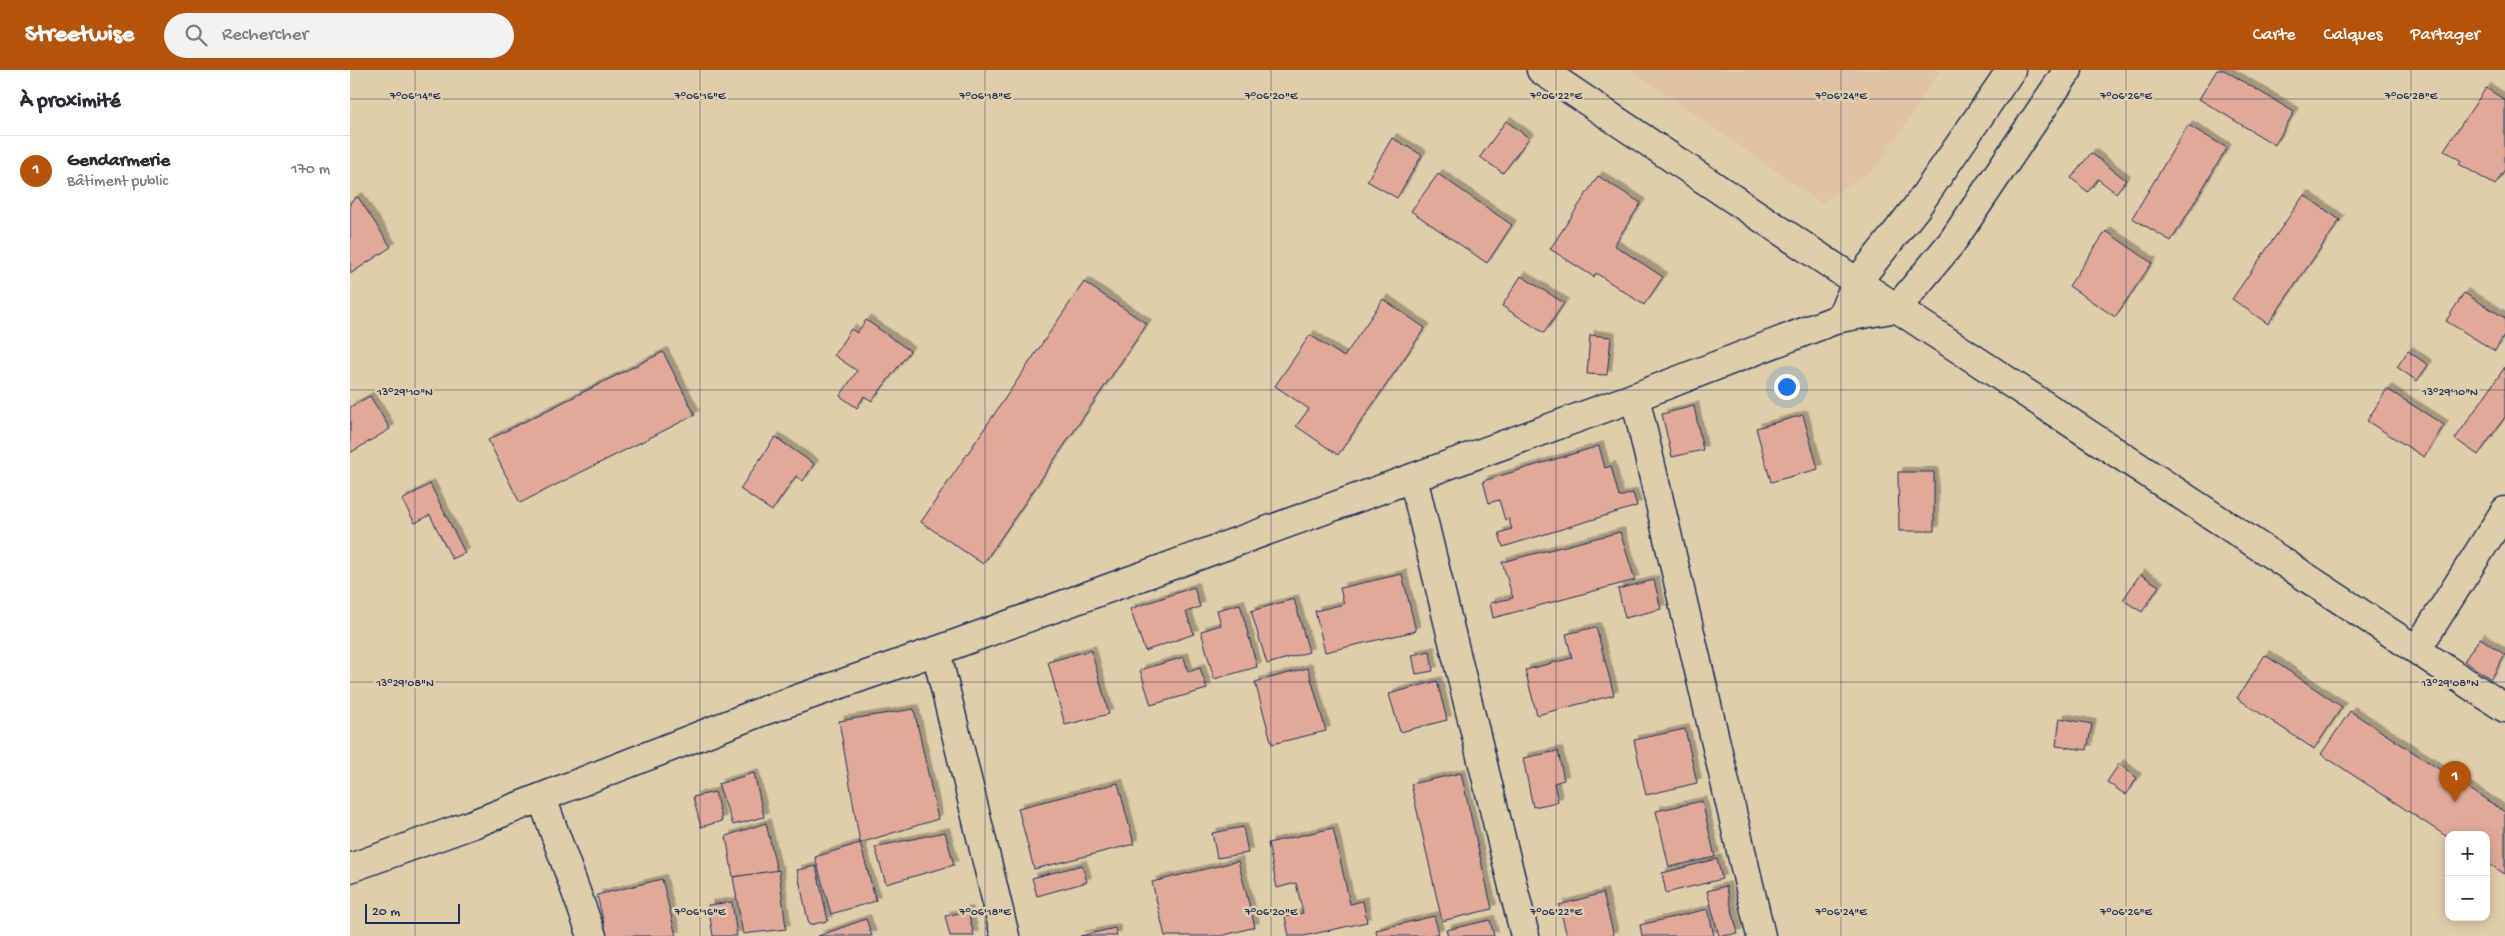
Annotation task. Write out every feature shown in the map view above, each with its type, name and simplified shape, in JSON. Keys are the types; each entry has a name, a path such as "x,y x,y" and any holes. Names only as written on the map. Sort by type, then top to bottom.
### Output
{"street":[{"path":"1541,70 1857,282 2505,708"},
{"path":"1840,318 1857,282 1916,208 2011,70"},
{"path":"350,868 542,798 763,711 936,651 1635,397 1840,318 1897,308 1952,242 2068,70"},
{"path":"1635,397 1761,936"},
{"path":"1413,478 1525,936"},
{"path":"2417,649 2505,511"},
{"path":"936,651 1005,936"},
{"path":"542,798 592,936"}],"shaded area":[{"path":"1631,70 1941,70 1876,168 1821,203"}],"building":[{"path":"2217,70 2224,70 2294,112 2275,145 2199,99"},
{"path":"2486,88 2505,100 2505,169 2495,185 2459,164 2461,161 2444,150"},
{"path":"1506,121 1529,138 1503,173 1480,157"},
{"path":"2188,125 2227,148 2171,241 2132,218"},
{"path":"1392,138 1422,155 1397,198 1367,181"},
{"path":"2091,153 2126,180 2116,193 2098,179 2088,192 2071,178"},
{"path":"1438,174 1512,225 1487,263 1411,211"},
{"path":"1598,176 1641,203 1614,245 1663,277 1644,305 1596,273 1594,277 1550,249"},
{"path":"2304,195 2340,220 2268,324 2232,299"},
{"path":"358,197 391,247 350,274 350,202"},
{"path":"2106,231 2152,263 2115,317 2069,286"},
{"path":"1521,276 1564,303 1544,333 1502,306"},
{"path":"1084,282 1147,324 983,564 921,522"},
{"path":"2464,293 2505,318 2505,334 2495,351 2446,321"},
{"path":"1383,299 1425,328 1338,455 1296,426 1309,409 1275,386 1310,335 1344,357"},
{"path":"866,320 910,351 872,401 864,396 857,408 840,396 857,371 834,355 851,329 857,333"},
{"path":"1590,335 1611,337 1607,375 1587,374"},
{"path":"2408,351 2428,365 2417,381 2397,367"},
{"path":"663,352 695,415 520,503 488,440"},
{"path":"2505,367 2505,417 2478,455 2455,439"},
{"path":"2387,389 2444,425 2424,457 2367,421"},
{"path":"370,396 390,429 350,453 350,407"},
{"path":"1694,406 1703,450 1672,457 1662,414"},
{"path":"1803,415 1818,469 1771,482 1756,428"},
{"path":"775,437 814,464 803,481 796,476 772,511 740,489"},
{"path":"1599,446 1605,468 1611,466 1619,497 1633,493 1637,506 1503,547 1499,533 1512,529 1508,518 1505,520 1499,500 1489,503 1483,481"},
{"path":"1898,472 1934,472 1934,531 1899,531"},
{"path":"430,484 465,553 452,559 430,515 415,523 402,500"},
{"path":"1620,532 1635,580 1493,618 1490,603 1513,598 1502,562"},
{"path":"1402,574 1416,631 1325,652 1315,611 1344,604 1340,588"},
{"path":"2140,574 2159,586 2142,612 2123,600"},
{"path":"1654,580 1661,609 1625,618 1618,589"},
{"path":"1194,587 1200,607 1186,612 1194,634 1145,651 1130,609"},
{"path":"1294,599 1309,652 1267,664 1251,611"},
{"path":"1240,604 1257,667 1214,679 1201,631 1221,625 1217,610"},
{"path":"1596,627 1614,695 1537,715 1525,670 1572,658 1566,634"},
{"path":"2480,638 2505,655 2491,679 2464,661"},
{"path":"1091,650 1109,714 1065,725 1048,662"},
{"path":"1430,651 1433,671 1416,674 1412,655"},
{"path":"2265,655 2342,707 2314,749 2237,698"},
{"path":"1184,657 1188,672 1200,668 1207,689 1151,705 1140,670"},
{"path":"1308,668 1326,731 1272,744 1255,682"},
{"path":"1437,681 1447,720 1400,732 1389,694"},
{"path":"914,709 938,819 860,843 839,721"},
{"path":"2350,711 2505,812 2505,874 2490,865 2490,831 2445,831 2445,835 2321,754"},
{"path":"2060,718 2092,724 2087,750 2056,746"},
{"path":"1685,729 1697,783 1646,795 1634,740"},
{"path":"1558,751 1564,780 1554,783 1558,802 1533,807 1523,758"},
{"path":"2119,764 2137,778 2126,795 2107,782"},
{"path":"754,773 764,817 733,825 718,784"},
{"path":"1461,773 1492,909 1442,921 1411,784"},
{"path":"1118,783 1134,844 1034,869 1018,808"},
{"path":"715,792 722,821 701,827 693,797"},
{"path":"1702,801 1715,857 1669,867 1656,811"},
{"path":"766,823 777,871 733,877 726,836"},
{"path":"1243,827 1248,853 1217,858 1212,833"},
{"path":"1333,828 1350,904 1363,901 1367,922 1304,936 1289,936 1285,917 1303,913 1296,883 1277,888 1268,843"},
{"path":"945,832 954,865 886,884 875,847"},
{"path":"860,843 876,901 831,914 815,857"},
{"path":"1717,859 1722,879 1666,893 1662,873"},
{"path":"1238,861 1255,927 1221,936 1165,936 1152,882"},
{"path":"1082,865 1087,882 1037,896 1032,878"},
{"path":"816,866 828,921 809,925 797,870"},
{"path":"779,870 786,929 743,934 733,877"},
{"path":"662,879 676,936 607,936 597,895"},
{"path":"1726,886 1738,934 1719,936 1707,891"},
{"path":"1603,893 1614,936 1567,936 1559,905"},
{"path":"732,902 737,936 713,936 708,905"},
{"path":"1708,909 1714,936 1642,936 1640,925"},
{"path":"968,911 974,936 950,936 945,916"},
{"path":"1434,916 1439,933 1428,936 1377,936 1376,930"},
{"path":"866,919 872,936 818,936"},
{"path":"1490,920 1494,936 1448,936 1446,930"},
{"path":"1115,928 1117,936 1080,936"}],"place":[{"name":"Gendarmerie","path":"2455,802"}]}
